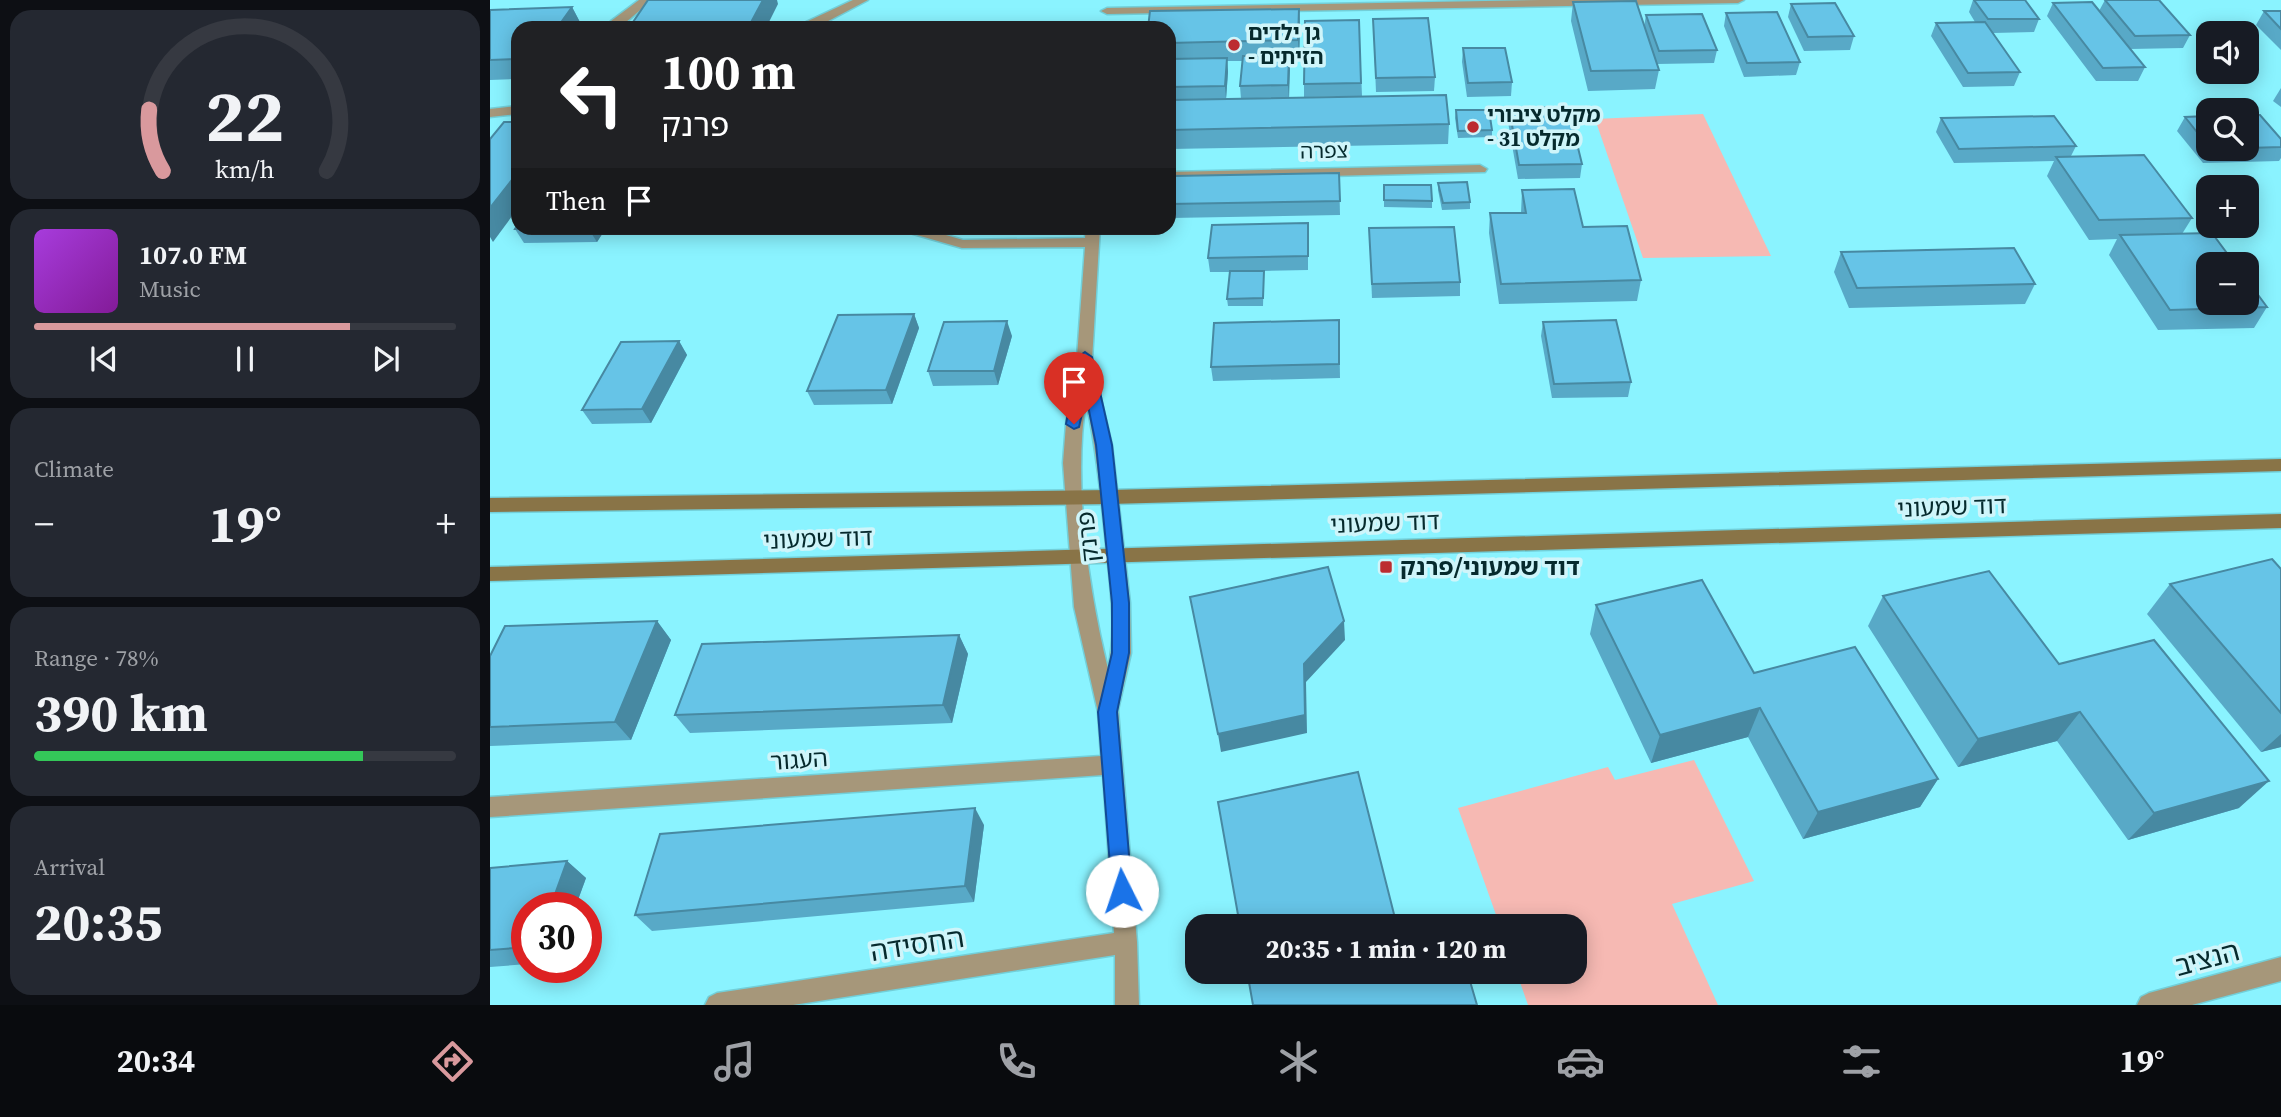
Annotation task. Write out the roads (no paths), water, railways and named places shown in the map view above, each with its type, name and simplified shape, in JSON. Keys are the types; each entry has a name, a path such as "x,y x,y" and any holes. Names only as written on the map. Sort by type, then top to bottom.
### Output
{"main road":[{"name":"דוד שמעוני","path":"490,505 1075,498 2281,465"},
{"name":"דוד שמעוני","path":"490,574 2281,522"}],"street":[{"path":"618,21 646,0"},
{"path":"816,21 862,0"},
{"path":"1107,5 1738,0"},
{"path":"490,113 511,111"},
{"name":"צפרה","path":"1176,176 1479,169"},
{"path":"932,235 962,244 1093,235"},
{"name":"פרנק","path":"1093,235 1085,357 1074,424 1072,463 1083,607 1108,712 1126,942 1127,1005"},
{"name":"פרנק","path":"1085,357 1097,406 1110,497 1122,627 1121,653 1108,712"},
{"name":"העגור","path":"490,807 1112,765"},
{"name":"החסידה","path":"717,1005 1126,942"},
{"name":"הנציב","path":"2149,1005 2281,969"}],"place":[{"name":"גן ילדים - הזיתים","path":"1234,45"},
{"name":"מקלט ציבורי - מקלט 31","path":"1473,127"},
{"name":"דוד שמעוני/פרנק","path":"1386,567"}]}
